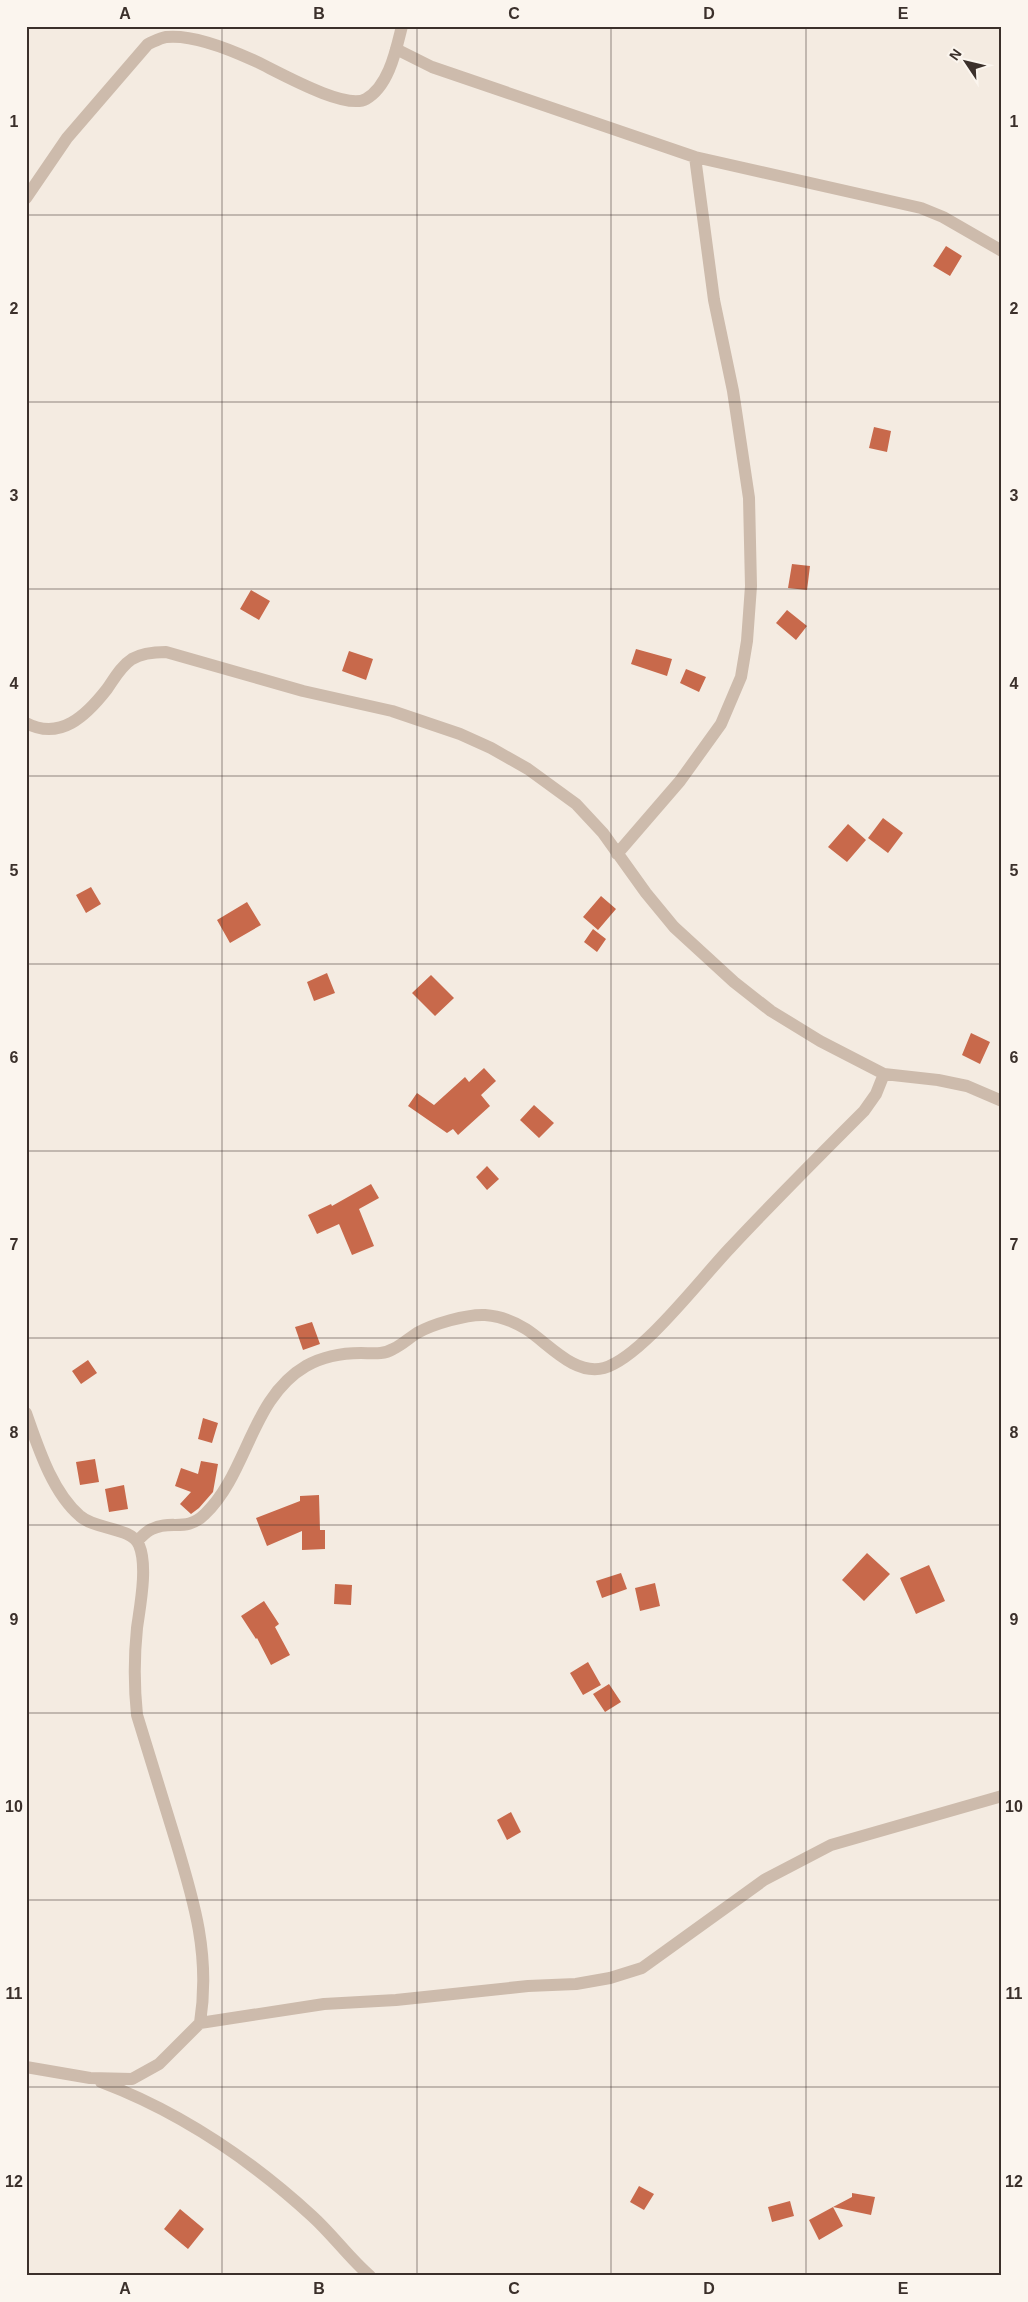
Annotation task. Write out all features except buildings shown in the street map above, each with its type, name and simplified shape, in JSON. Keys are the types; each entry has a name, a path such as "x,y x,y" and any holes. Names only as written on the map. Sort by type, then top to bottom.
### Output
{"street":[{"path":"26,198 67,138 148,44 165,37 187,39 252,60 344,101 364,100 378,90 396,49 402,26"},
{"path":"396,49 432,67 695,157 838,191 921,208 943,217 1002,251"},
{"path":"617,854 680,781 721,724 741,677 747,642 750,586 749,498 733,391 714,300 695,157"},
{"path":"26,722 37,728 54,731 70,724 89,709 131,660 148,652 166,652 303,691 392,712 460,734 528,769 576,804 603,834 674,927 734,982 771,1011 884,1074 938,1080 967,1086 1002,1100"},
{"path":"137,1541 152,1528 188,1526 204,1515 220,1497 270,1401 302,1368 315,1361 330,1356 393,1350 428,1328 481,1315 502,1317 526,1328 561,1356 584,1367 605,1368 621,1360 662,1323 741,1236 864,1111 876,1094 884,1074"},
{"path":"26,1413 47,1465 67,1502 86,1522 126,1533 137,1541 140,1547 142,1597 135,1660 137,1715 188,1879 201,1931 203,2003 200,2023"},
{"path":"26,2067 90,2078 114,2080 141,2075 159,2064 200,2023 324,2004 396,2000 528,1986 576,1984 610,1978 642,1968 764,1880 832,1845 1002,1796"},
{"path":"90,2078 131,2093 170,2112 205,2134 294,2200 333,2236 354,2262 370,2276"},
{"path":"354,2262 360,2276"}]}
